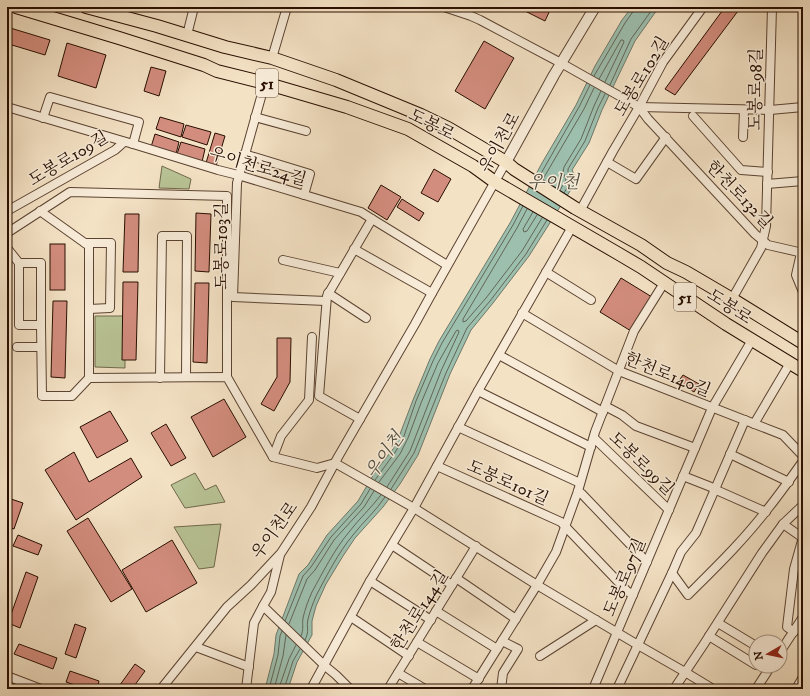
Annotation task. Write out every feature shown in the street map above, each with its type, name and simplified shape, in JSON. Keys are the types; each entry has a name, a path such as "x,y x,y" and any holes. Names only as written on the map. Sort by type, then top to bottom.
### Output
{"main road":[{"name":"도봉로","path":"16,7 176,56 217,71 265,83 348,108 408,129 473,166 500,185 619,254 752,340 803,371"},
{"name":"도봉로","path":"86,7 225,47 272,58 336,80 421,115 453,131 510,165"},
{"name":"51","path":"510,165 578,210"},
{"name":"도봉로","path":"578,210 640,245 667,263 686,272 732,299 803,343"}],"street":[{"path":"187,35 194,7"},
{"path":"272,58 287,7"},
{"path":"444,7 480,20 561,63 637,106 744,110 770,110 803,107"},
{"name":"우이천로","path":"163,689 227,607 251,585 281,553 311,507 447,265 500,185 561,63 595,7"},
{"name":"도봉로102길","path":"578,210 607,162 637,106 664,62 703,7"},
{"name":"도봉로98길","path":"732,299 761,248 766,226 772,7"},
{"name":"도봉로103길","path":"265,83 238,175 234,297 327,297"},
{"path":"43,118 50,97 139,122 133,144"},
{"name":"한천로132길","path":"637,106 763,241 768,245 802,253"},
{"name":"우이천로24길","path":"7,108 304,194 361,212 447,265"},
{"path":"743,137 744,110"},
{"path":"693,116 741,170 768,172"},
{"path":"255,117 306,131"},
{"path":"607,162 636,179 666,138"},
{"name":"도봉로109길","path":"7,211 115,150 124,142"},
{"path":"244,154 310,174 304,194"},
{"path":"767,184 803,181"},
{"path":"7,233 70,192 227,196 227,377 273,457 317,468 335,463 414,508 537,585 713,689"},
{"path":"19,263 41,263 42,396 72,396 88,378 89,246 40,211"},
{"path":"360,419 319,396 327,297 372,220"},
{"path":"311,689 325,666 370,580 414,508 478,391 546,272 569,225"},
{"path":"160,378 162,236 187,236 186,377"},
{"path":"85,243 111,243 110,308 89,309"},
{"path":"7,248 19,263 19,325 41,325"},
{"path":"354,249 432,292"},
{"path":"802,253 796,275 803,292"},
{"path":"283,260 340,273"},
{"path":"546,272 591,300"},
{"name":"도봉로99길","path":"472,689 556,552 604,409 634,332 664,283"},
{"path":"327,297 366,318"},
{"name":"한천로140길","path":"522,313 619,371 783,435 803,456"},
{"path":"273,457 281,436 309,400 312,337"},
{"name":"도봉로97길","path":"592,689 712,408 752,340"},
{"path":"17,347 41,347"},
{"path":"499,355 604,409"},
{"path":"754,424 790,363"},
{"path":"88,378 227,377"},
{"path":"478,391 591,447"},
{"name":"도봉로99길","path":"604,409 622,415 636,426 695,448"},
{"path":"617,689 681,552 696,532 745,420"},
{"name":"도봉로101길","path":"458,427 579,487"},
{"name":"도봉로99길","path":"594,438 669,510"},
{"path":"730,454 789,482"},
{"path":"672,573 688,595 726,557 766,512 803,461"},
{"name":"도봉로101길","path":"437,466 561,522 565,527"},
{"path":"683,476 766,512"},
{"path":"579,487 582,494 647,562"},
{"path":"674,689 783,524 803,505"},
{"path":"783,524 803,537 794,569 787,627 794,632"},
{"path":"565,527 627,592 633,595"},
{"path":"392,545 516,619"},
{"name":"한천로144길","path":"388,689 476,546"},
{"path":"246,689 254,623 271,592 281,553"},
{"path":"370,580 431,620"},
{"path":"264,607 350,689"},
{"path":"436,611 497,649"},
{"path":"351,617 409,656"},
{"path":"788,641 803,617"},
{"path":"540,656 596,620"},
{"path":"718,623 748,641"},
{"path":"709,636 748,660"},
{"path":"501,689 503,673 518,649 502,641"},
{"path":"417,642 479,679"},
{"path":"196,647 249,666"},
{"path":"398,673 425,689"},
{"path":"756,689 766,674"},
{"path":"7,676 41,689"},
{"path":"796,689 803,677"}],"shaded area":[{"path":"162,166 191,179 189,189 159,188"},
{"path":"95,316 125,316 125,368 95,367"},
{"path":"195,473 205,490 216,485 225,502 185,508 171,485"},
{"path":"221,524 214,567 199,569 174,527"}],"water":[{"name":"우이천","path":"632,7 659,7 635,41 602,110 589,143 572,170 577,180 529,256 471,330 450,374 418,455 400,484 383,507 355,538 326,584 316,606 312,621 312,635 297,662 288,689 265,689 274,654 276,635 299,574 308,565 327,535 358,501 375,472 393,449 430,359 439,341 510,223 542,163 576,105 595,66 622,20"}],"building":[{"path":"517,7 549,7 551,8 545,21"},
{"path":"725,7 741,7 675,95 665,89"},
{"path":"7,27 50,40 45,55 12,45 10,49 7,48"},
{"path":"484,41 514,58 485,109 455,91"},
{"path":"67,43 106,55 96,88 58,76"},
{"path":"151,67 166,71 159,96 144,91"},
{"path":"160,117 184,124 181,137 156,129"},
{"path":"186,125 211,132 207,145 182,137"},
{"path":"215,133 225,136 216,166 206,163"},
{"path":"155,134 179,142 176,154 151,147"},
{"path":"181,142 205,149 202,162 177,154"},
{"path":"434,169 451,179 438,202 421,193"},
{"path":"381,185 401,197 387,220 368,208"},
{"path":"402,199 424,213 419,221 397,207"},
{"path":"196,213 211,214 209,272 195,271"},
{"path":"125,214 139,214 138,272 123,272"},
{"path":"50,244 65,244 65,290 50,290"},
{"path":"621,278 652,297 631,331 600,312"},
{"path":"123,282 138,282 136,360 122,360"},
{"path":"195,283 209,283 207,363 193,362"},
{"path":"53,301 67,301 65,378 51,377"},
{"path":"277,338 291,338 290,382 274,411 261,404 277,377"},
{"path":"683,375 699,384 694,392 678,382"},
{"path":"224,399 246,437 213,457 191,417"},
{"path":"110,411 128,441 97,458 80,427"},
{"path":"166,424 186,458 171,466 151,433"},
{"path":"74,452 89,482 131,458 142,477 76,520 45,470"},
{"path":"11,499 23,503 14,529 7,527 7,512"},
{"path":"88,518 132,589 111,602 67,531"},
{"path":"18,535 42,545 38,555 13,546"},
{"path":"172,540 197,583 146,612 122,570"},
{"path":"26,572 38,577 20,628 8,623"},
{"path":"75,624 86,628 76,658 65,654"},
{"path":"19,644 57,658 53,669 14,654"},
{"path":"135,664 145,671 132,689 117,689"},
{"path":"70,671 99,681 97,689 86,689 66,682"}]}
